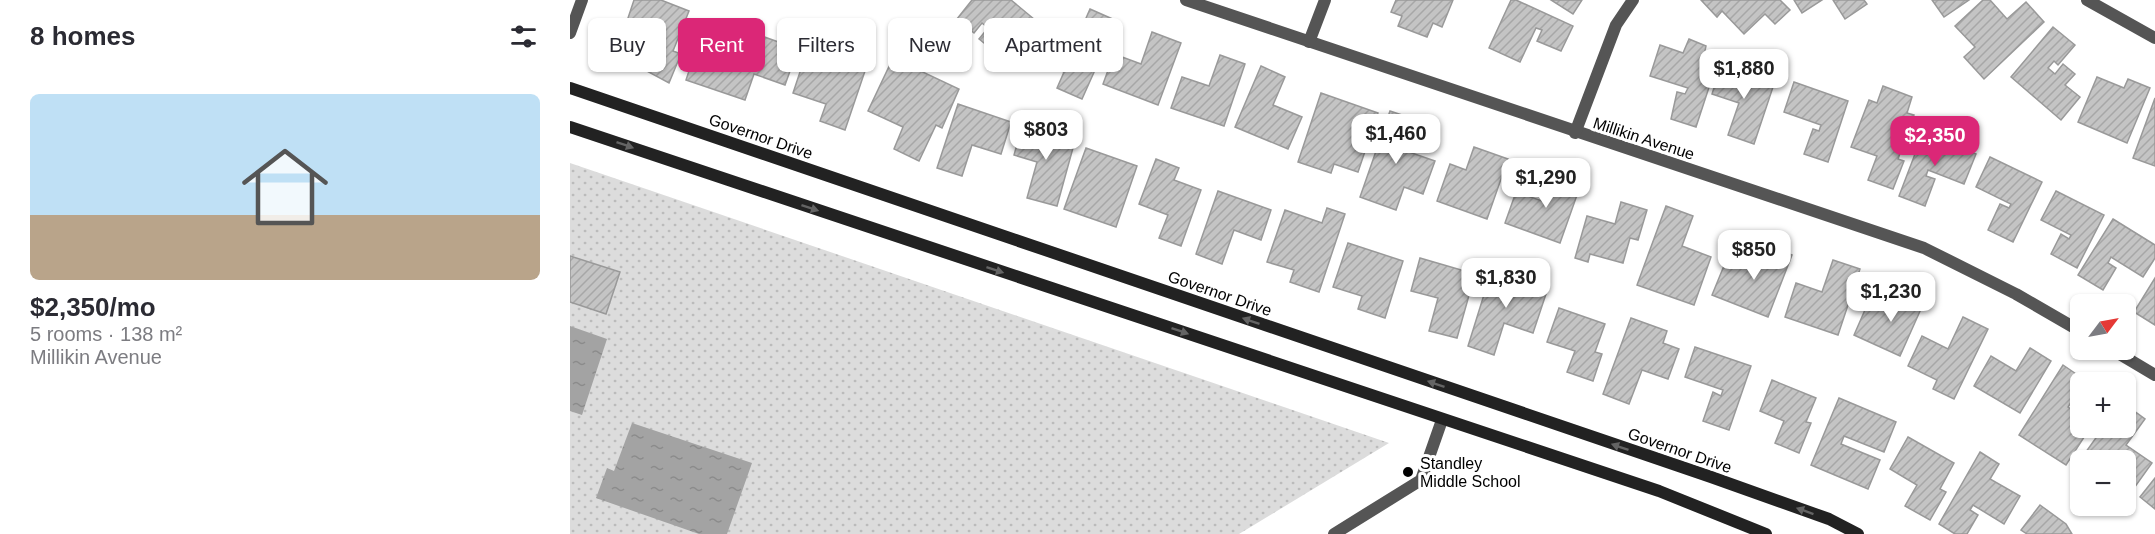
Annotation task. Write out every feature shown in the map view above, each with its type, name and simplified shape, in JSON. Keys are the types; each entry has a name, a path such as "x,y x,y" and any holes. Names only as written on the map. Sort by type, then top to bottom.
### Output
{"main road":[{"name":"Governor Drive","path":"570,88 1700,473 1829,519 1858,534"},
{"path":"570,127 1659,491 1766,534"}],"street":[{"path":"570,33 582,0"},
{"name":"Millikin Avenue","path":"1186,0 1575,133 1924,248 2016,294 2070,325"},
{"path":"1309,42 1325,0"},
{"path":"1575,133 1616,25 1633,0"},
{"path":"2087,0 2155,38"},
{"path":"2130,360 2155,375"},
{"path":"1334,534 1421,480 1442,420"}],"shaded area":[{"path":"570,163 1389,443 1239,534 570,534"}],"water":[{"path":"570,326 607,339 582,415 570,411"},
{"path":"632,423 752,463 727,534 699,534 596,498 607,468 614,471"}],"building":[{"path":"634,0 661,0 689,11 686,18 678,18 678,38 673,51 678,53 678,61 669,83 648,72 666,72 666,18 628,18"},
{"path":"972,0 1011,0 1033,18 984,18 984,25 982,23 974,33 972,18 958,18"},
{"path":"1396,0 1453,0 1442,27 1433,23 1427,37 1398,26 1402,16 1391,12"},
{"path":"1511,0 1516,0 1573,26 1561,51 1537,41 1542,30 1536,28 1520,62 1489,48"},
{"path":"1551,0 1582,0 1573,14"},
{"path":"1701,0 1780,0 1790,10 1775,24 1765,14 1744,34 1722,11 1717,17"},
{"path":"1794,0 1822,0 1802,13"},
{"path":"1833,0 1864,0 1867,4 1845,19"},
{"path":"1932,0 1969,0 1944,17"},
{"path":"1983,0 1990,0 2007,19 2026,2 2044,22 1984,79 1964,57 1975,47 1955,26"},
{"path":"1090,9 1110,18 1086,18"},
{"path":"2053,27 2075,45 2058,65 2054,61 2048,68 2055,74 2063,64 2075,74 2065,85 2080,97 2061,120 2011,77"},
{"path":"1152,32 1181,43 1158,105 1103,84 1107,72 1123,72 1123,57 1141,64"},
{"path":"984,33 984,43 979,39"},
{"path":"765,37 777,41 777,72 790,72 785,85 754,74 745,100 686,80 689,72 765,72"},
{"path":"1689,39 1706,46 1703,60 1716,66 1696,127 1671,119 1677,92 1685,94 1688,88 1650,76 1660,45 1683,53"},
{"path":"1220,55 1245,64 1224,126 1171,108 1182,77 1209,86"},
{"path":"1722,63 1775,81 1754,144 1728,135 1739,103 1712,94"},
{"path":"1261,66 1285,77 1273,105 1302,117 1288,149 1235,127"},
{"path":"888,69 888,72 923,72 959,89 942,128 936,125 919,161 894,149 903,127 868,111"},
{"path":"800,72 865,72 845,130 820,121 826,104 793,93"},
{"path":"1064,72 1094,72 1082,99 1057,88"},
{"path":"2097,77 2124,88 2128,79 2150,88 2127,143 2078,122"},
{"path":"1794,82 1848,101 1828,162 1804,154 1813,129 1819,131 1821,125 1784,112"},
{"path":"1883,86 1912,97 1907,113 1914,115 1898,159 1904,161 1893,189 1868,180 1877,156 1851,147 1869,100 1877,103"},
{"path":"1321,93 1378,113 1358,172 1334,164 1331,173 1298,162"},
{"path":"2155,98 2155,166 2133,158"},
{"path":"958,104 1011,122 1001,154 972,145 962,176 937,168"},
{"path":"1390,111 1417,120 1406,151 1435,161 1423,194 1404,187 1396,210 1360,197"},
{"path":"1023,123 1076,137 1057,206 1027,198 1037,162 1014,155"},
{"path":"1923,133 1976,154 1964,184 1928,170 1926,176 1935,179 1925,206 1899,196"},
{"path":"1474,147 1508,159 1487,219 1437,201 1450,164 1466,170"},
{"path":"1086,148 1137,166 1116,227 1064,209"},
{"path":"1990,157 2042,182 2013,242 1988,230 2000,204 2009,208 2011,204 1976,187"},
{"path":"1156,159 1179,168 1174,180 1201,190 1181,246 1159,238 1168,215 1139,204"},
{"path":"1556,171 1582,181 1560,243 1505,223 1516,192 1545,202"},
{"path":"1218,191 1271,210 1261,240 1234,230 1222,264 1196,254"},
{"path":"2056,191 2104,215 2077,268 2051,254 2061,234 2069,239 2071,235 2041,220"},
{"path":"1621,202 1647,210 1638,240 1630,238 1623,263 1590,254 1588,262 1575,258 1587,216 1615,224"},
{"path":"1666,206 1693,216 1682,246 1711,257 1694,305 1637,285"},
{"path":"1327,208 1345,214 1319,292 1290,282 1294,270 1267,262 1285,210 1322,223"},
{"path":"2113,219 2155,245 2155,258 2143,277 2111,257 2108,263 2116,268 2103,290 2078,275"},
{"path":"1348,243 1403,261 1385,318 1358,309 1362,296 1333,287"},
{"path":"1763,244 1792,255 1768,317 1712,295 1728,256 1754,266"},
{"path":"570,256 620,272 606,314 570,302"},
{"path":"1420,258 1475,274 1457,338 1429,331 1438,298 1411,291"},
{"path":"1833,260 1860,269 1838,335 1785,317 1796,283 1822,292"},
{"path":"1492,269 1548,288 1533,333 1504,323 1494,355 1468,346"},
{"path":"2155,278 2155,325 2136,313 2136,309"},
{"path":"1902,290 1925,300 1900,356 1854,335 1868,303 1892,314"},
{"path":"1559,308 1605,324 1595,352 1602,354 1593,381 1567,372 1575,351 1547,342"},
{"path":"1963,317 1988,329 1954,399 1933,389 1937,380 1908,366 1922,336 1948,349"},
{"path":"1631,318 1667,331 1663,343 1679,349 1668,379 1642,370 1629,404 1603,394"},
{"path":"1695,347 1751,366 1729,430 1703,421 1713,392 1721,396 1723,390 1685,377"},
{"path":"2030,348 2051,361 2020,413 1974,386 1991,356 2016,371"},
{"path":"2063,365 2073,372 2070,372 2070,404 2068,407 2070,408 2070,438 2084,438 2076,450 2070,450 2070,459 2066,465 2019,435"},
{"path":"1772,380 1816,398 1806,422 1811,423 1799,453 1775,443 1784,421 1760,411"},
{"path":"1839,398 1896,422 1884,452 1844,436 1841,444 1880,460 1868,489 1811,465"},
{"path":"2136,412 2145,419 2136,431"},
{"path":"1908,437 1954,463 1940,489 1946,492 1930,520 1905,506 1917,485 1890,469"},
{"path":"2096,438 2131,438 2126,445 2133,450 2087,450"},
{"path":"1980,452 1999,464 1990,479 2020,496 2004,524 1973,505 1970,510 1978,515 1967,534 1955,534 1939,524"},
{"path":"2136,452 2152,463 2136,485"},
{"path":"2155,478 2155,509 2140,497"},
{"path":"2040,505 2066,524 2072,534 2027,534 2021,530"}],"place":[{"name":"Standley Middle School","path":"1408,472"}]}
